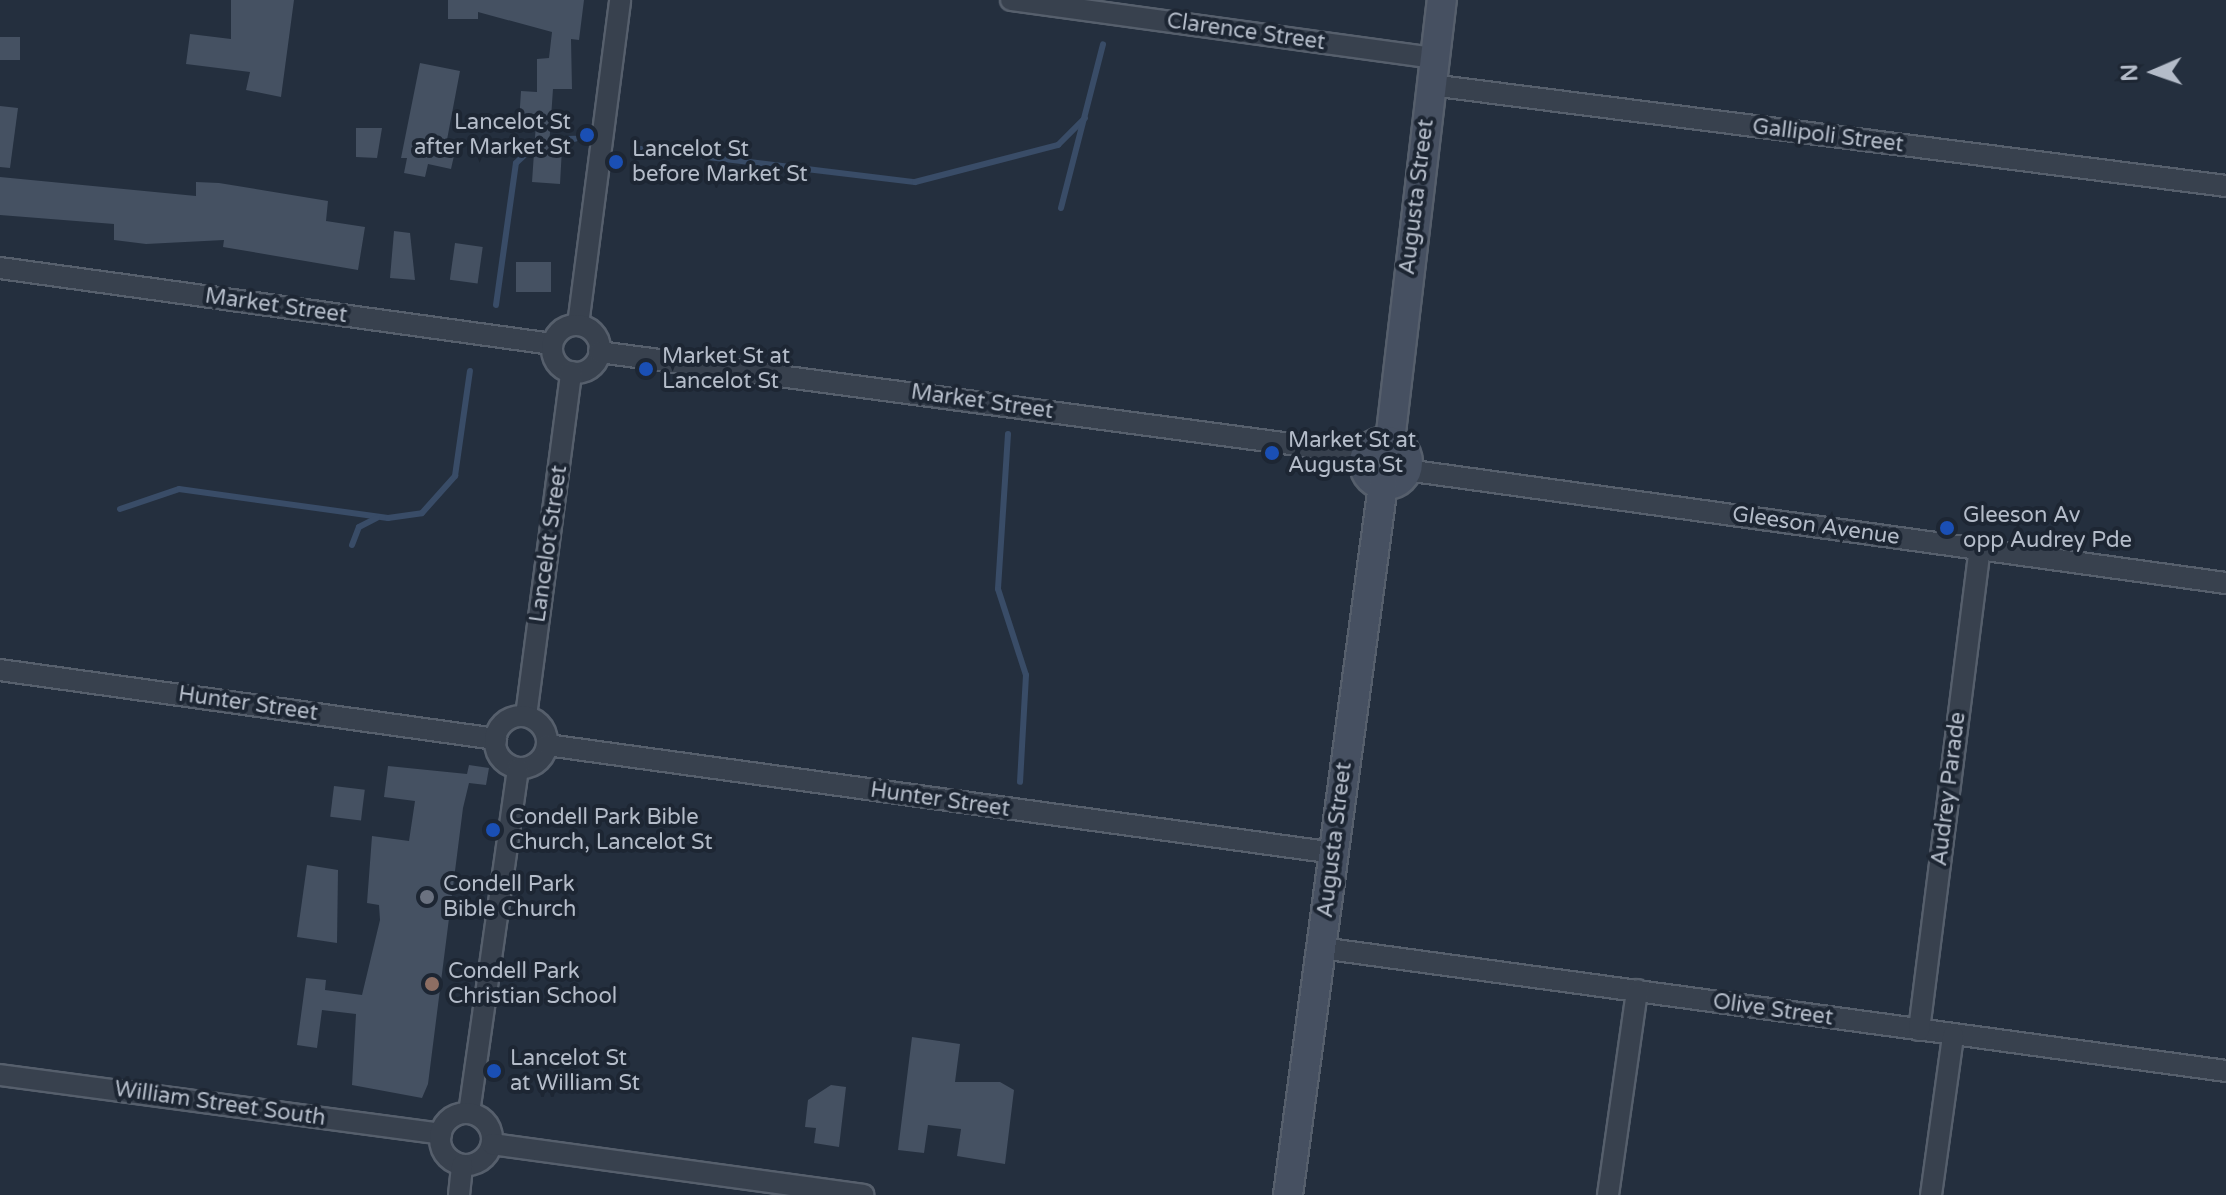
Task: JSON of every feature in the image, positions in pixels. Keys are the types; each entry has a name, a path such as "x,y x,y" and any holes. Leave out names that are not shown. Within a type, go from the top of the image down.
{"street":[{"name":"Clarence Street","path":"1011,0 1433,71"},
{"name":"Augusta Street","path":"1378,447 1442,0"},
{"path":"578,325 623,5"},
{"name":"Gallipoli Street","path":"1433,71 2226,186"},
{"name":"Market Street","path":"0,268 552,344"},
{"path":"578,325 596,336 599,352 588,369 571,372 556,362 552,344 562,329 578,325"},
{"name":"Market Street","path":"599,352 1378,447"},
{"name":"Lancelot Street","path":"526,716 571,372"},
{"path":"1378,447 1403,449 1395,477 1365,471 1378,447"},
{"name":"Augusta Street","path":"1288,1195 1334,853 1395,477"},
{"name":"Gleeson Avenue","path":"1395,477 1980,548 2226,583"},
{"name":"Audrey Parade","path":"1919,1030 1980,548"},
{"name":"Hunter Street","path":"0,670 496,739"},
{"path":"526,716 544,730 547,745 540,760 518,768 504,761 496,739 509,719 526,716"},
{"name":"Hunter Street","path":"547,745 1334,853"},
{"path":"469,1113 518,768"},
{"name":"Olive Street","path":"1321,948 2226,1071"},
{"path":"1608,1195 1637,990"},
{"path":"1931,1195 1953,1036"},
{"name":"William Street South","path":"0,1075 441,1134"},
{"path":"469,1113 490,1128 492,1144 478,1163 462,1165 443,1151 441,1134 448,1120 469,1113"},
{"path":"492,1144 864,1195"},
{"path":"459,1195 462,1165"}],"building":[{"path":"231,0 294,0 281,97 246,90 250,72 186,64 190,34 231,39"},
{"path":"448,0 584,0 579,40 571,39 572,89 553,89 549,147 562,148 560,184 532,182 536,123 519,122 521,91 537,92 537,59 549,58 552,32 478,12 478,19 448,19"},
{"path":"0,37 20,37 20,60 0,60"},
{"path":"420,63 460,71 446,145 456,147 451,169 428,164 425,177 404,173 407,158 401,158"},
{"path":"0,106 18,108 10,168 0,167"},
{"path":"356,128 382,128 377,158 356,157"},
{"path":"0,177 196,196 196,182 219,183 328,201 326,221 365,227 358,270 223,247 224,240 146,244 114,240 114,224 0,215"},
{"path":"394,231 410,233 415,280 390,278"},
{"path":"455,243 483,247 478,284 450,280"},
{"path":"516,262 551,262 551,292 516,292"},
{"path":"469,765 489,768 486,785 469,783 463,808 428,1084 422,1098 352,1085 356,1014 322,1010 317,1048 297,1045 306,978 326,980 325,990 362,995 380,920 379,905 367,903 372,836 409,841 415,801 384,797 388,766 467,774"},
{"path":"334,786 365,790 361,821 330,817"},
{"path":"307,865 338,870 337,943 297,937"},
{"path":"912,1037 960,1044 955,1082 1000,1082 1014,1090 1005,1164 957,1156 961,1129 928,1125 924,1153 898,1150"},
{"path":"831,1085 846,1087 839,1147 814,1143 816,1128 805,1127 808,1100"}],"waterway":[{"path":"1061,208 1103,44"},
{"path":"633,148 915,182 1058,145 1085,118"},
{"path":"496,305 516,163 541,140 575,139"},
{"path":"120,509 179,489 388,518 422,513 455,476 470,371"},
{"path":"1008,434 998,589 1026,675 1020,782"},
{"path":"352,545 359,527 377,518"}],"place":[{"name":"Lancelot St after Market St","path":"587,135"},
{"name":"Lancelot St before Market St","path":"616,162"},
{"name":"Market St at Lancelot St","path":"646,369"},
{"name":"Market St at Augusta St","path":"1272,453"},
{"name":"Gleeson Av opp Audrey Pde","path":"1947,528"},
{"name":"Condell Park Bible Church, Lancelot St","path":"493,830"},
{"name":"Condell Park Bible Church","path":"427,897"},
{"name":"Condell Park Christian School","path":"432,984"},
{"name":"Lancelot St at William St","path":"494,1071"}]}
